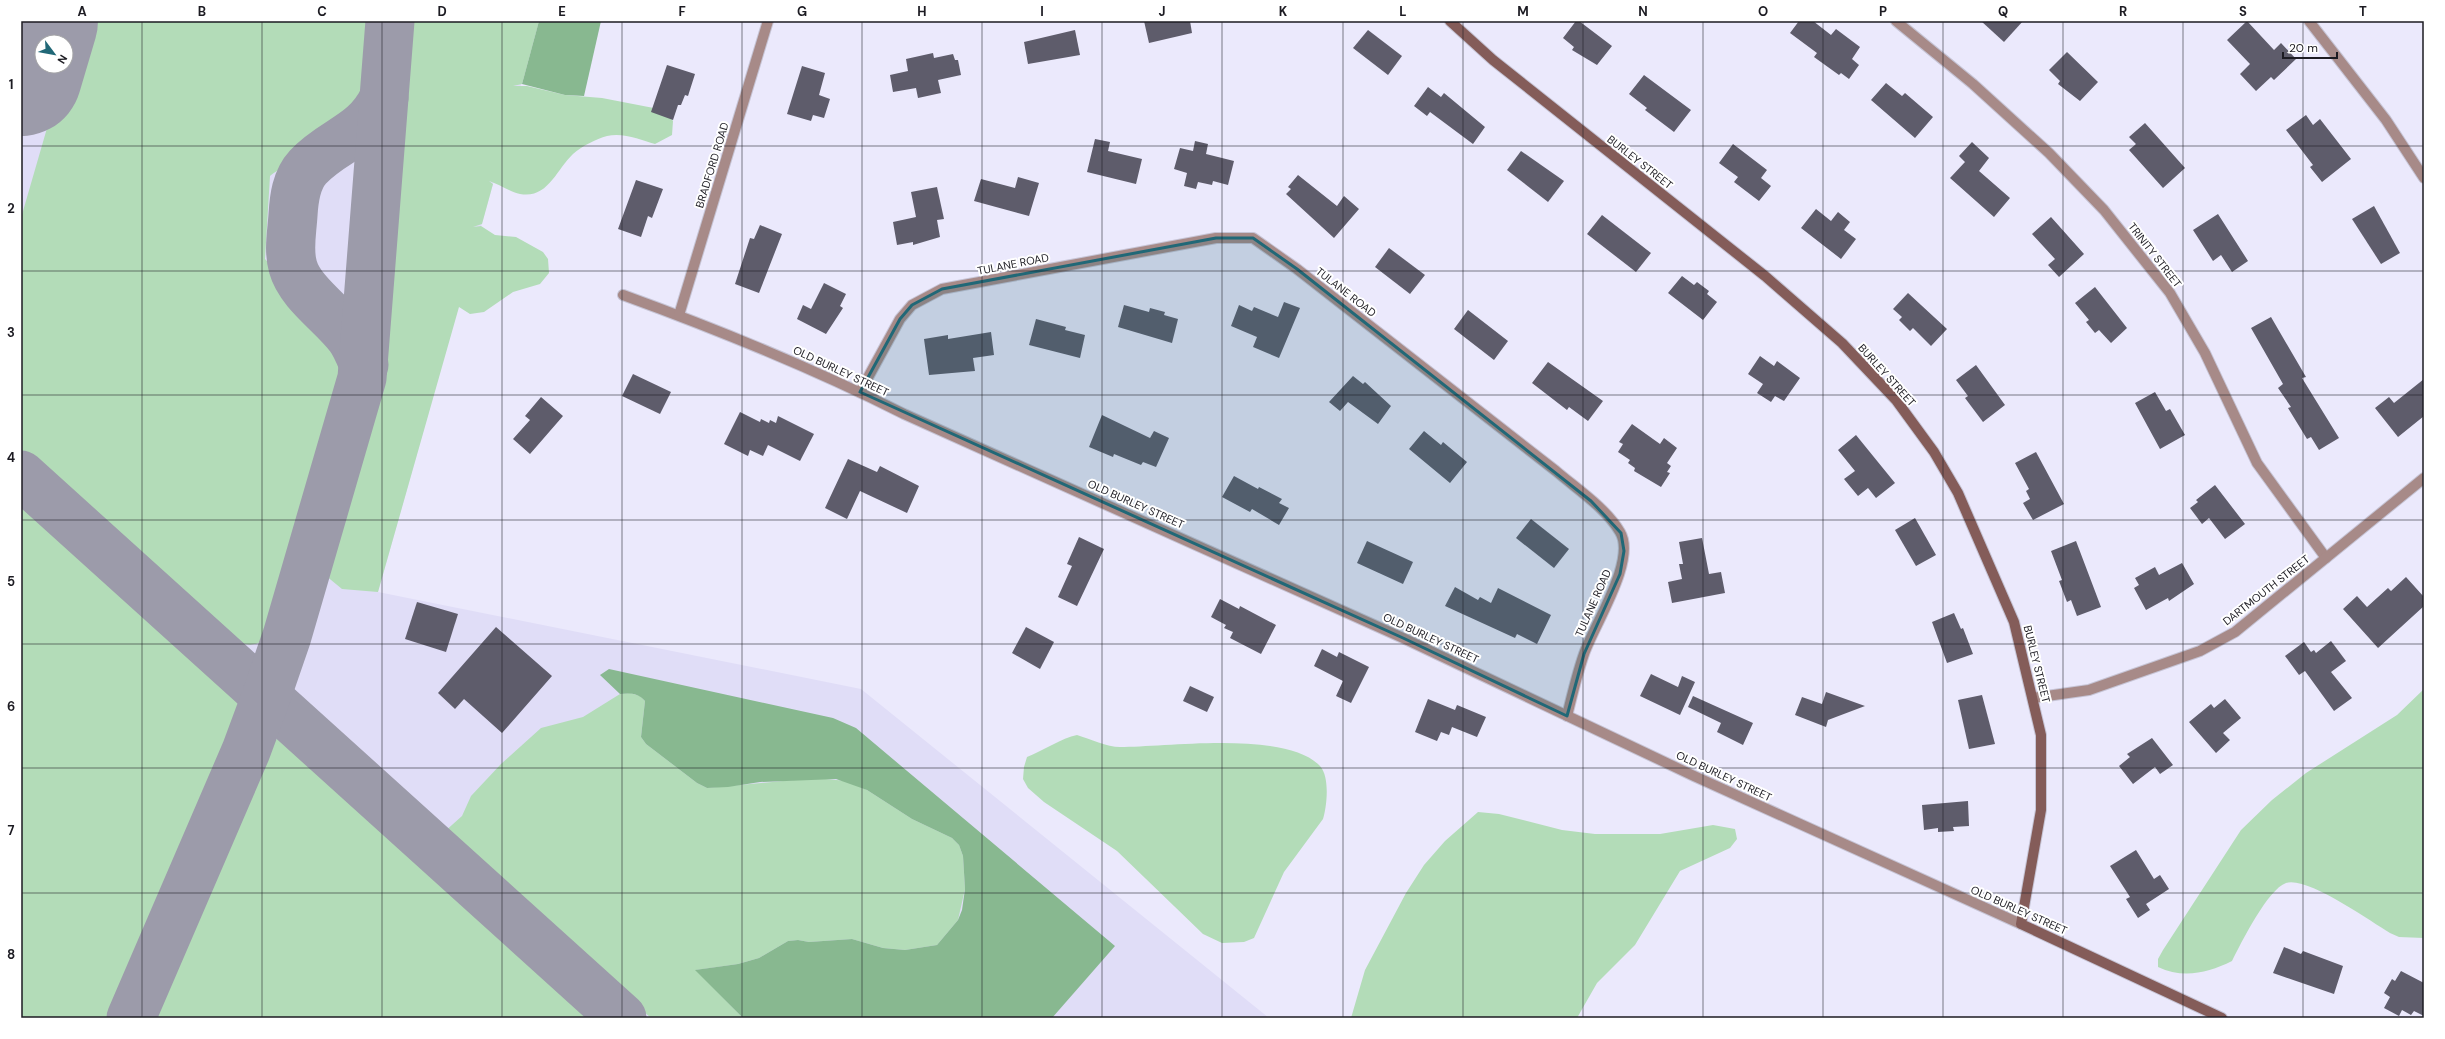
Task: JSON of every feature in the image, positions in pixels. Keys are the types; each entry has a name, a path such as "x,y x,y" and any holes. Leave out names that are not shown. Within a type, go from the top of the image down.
{"main road":[{"name":"BURLEY STREET","path":"1450,21 1493,60 1765,276 1842,343 1896,400 1934,452 1958,493 2014,622 2041,735 2041,810 2021,924"},
{"name":"OLD BURLEY STREET","path":"2021,924 2222,1018"}],"street":[{"name":"BRADFORD ROAD","path":"679,315 768,21"},
{"name":"TRINITY STREET","path":"1896,21 1973,84 2049,153 2104,210 2170,293 2204,353 2257,463 2326,558"},
{"path":"2309,21 2386,120 2424,178"},
{"name":"TULANE ROAD","path":"860,392 900,319 912,305 942,289 1216,238 1253,238 1297,269 1556,471 1591,501 1621,533 1624,551 1620,574 1584,654 1567,716"},
{"name":"OLD BURLEY STREET","path":"624,295 723,331 860,392 904,414 1403,638 1694,776 2021,924"},
{"name":"DARTMOUTH STREET","path":"2033,698 2089,690 2200,651 2235,632 2424,478"}],"highlighted area":[{"path":"1216,238 1253,238 1297,269 1591,501 1621,533 1624,551 1620,574 1584,654 1567,716 1403,638 860,392 900,319 912,305 942,289"}],"shaded area":[{"path":"21,21 539,21 378,592 861,689 1269,1018 21,1018"}],"green space":[{"path":"78,21 375,21 371,78 368,97 363,107 340,129 270,176 265,259 342,342 350,357 343,392 281,612 272,629 257,644 250,645 231,639 21,452 21,218 63,74 74,74 74,35"},
{"path":"405,21 539,21 522,84 513,86 527,86 565,95 602,98 664,110 673,121 672,135 655,144 632,137 619,135 607,136 589,143 573,154 551,182 538,192 520,194 512,192 489,181 493,184 482,224 473,227 481,226 495,235 516,237 543,252 548,259 549,273 540,284 513,292 484,312 470,314 459,307 378,592 342,589 325,575 378,379"},
{"path":"539,21 601,21 584,96 565,95 522,84"},
{"path":"21,493 216,670 231,687 238,704 238,721 231,743 113,1018 21,1018"},
{"path":"609,669 833,718 856,728 1115,946 1052,1018 743,1018 695,970 738,964 759,958 788,941 798,940 809,942 852,939 883,948 905,950 937,945 958,920 962,910 965,889 963,856 959,845 952,838 912,819 867,790 836,779 760,782 728,787 707,788 697,783 646,744 641,737 645,701 640,696 634,694 620,694 600,675"},
{"path":"2424,689 2424,938 2399,937 2323,893 2308,886 2296,883 2286,883 2279,887 2271,895 2263,906 2248,930 2232,961 2214,969 2186,974 2167,971 2158,967 2158,959 2163,950 2241,830 2272,800 2306,773 2397,715"},
{"path":"630,693 640,696 645,701 641,737 646,744 697,783 707,788 815,778 847,781 867,790 912,819 952,838 959,845 963,856 965,889 958,920 937,945 905,950 883,948 852,939 809,942 798,940 788,941 759,958 738,964 696,970 743,1018 651,1018 443,833 462,816 471,796 501,764 541,728 583,717 620,694"},
{"path":"1077,735 1115,747 1225,743 1254,744 1281,748 1304,755 1320,766 1325,777 1327,792 1326,807 1323,819 1284,872 1254,938 1244,942 1222,943 1203,934 1117,851 1044,802 1028,788 1023,779 1027,757"},
{"path":"277,739 286,740 298,746 597,1018 146,1018 258,756 264,746"},
{"path":"1478,812 1499,814 1562,830 1595,834 1660,834 1713,825 1735,829 1737,839 1730,848 1680,871 1635,945 1597,983 1577,1018 1351,1018 1365,970 1406,893 1424,865 1445,841"}],"building":[{"path":"1144,21 1190,21 1192,33 1149,43"},
{"path":"1576,21 1579,21 1612,46 1597,65 1572,50 1574,47 1563,38"},
{"path":"1799,21 1813,21 1831,35 1836,29 1860,47 1852,59 1859,65 1849,79 1841,73 1839,75 1814,57 1817,53 1790,33"},
{"path":"1981,21 2023,21 2004,42"},
{"path":"2247,21 2274,50 2281,43 2296,59 2274,80 2271,77 2256,91 2240,74 2250,64 2227,40"},
{"path":"1075,30 1080,55 1028,64 1024,42"},
{"path":"1368,30 1402,56 1388,75 1353,48"},
{"path":"2067,52 2098,82 2080,101 2058,84 2060,81 2049,70"},
{"path":"933,53 934,58 953,54 955,60 958,60 961,75 938,80 941,93 918,98 916,88 893,92 890,75 908,71 906,59"},
{"path":"667,65 695,74 688,96 685,95 681,105 678,105 673,120 651,112"},
{"path":"802,66 825,73 819,95 830,99 824,118 813,115 811,121 787,114"},
{"path":"1644,75 1691,110 1674,132 1645,110 1647,108 1629,94"},
{"path":"1886,83 1902,96 1905,93 1933,117 1915,138 1871,100"},
{"path":"1428,87 1441,97 1444,93 1485,127 1473,144 1430,112 1427,116 1414,106"},
{"path":"2306,115 2313,125 2320,119 2351,159 2322,182 2310,167 2313,165 2286,130"},
{"path":"2145,123 2185,168 2163,188 2129,150 2136,144 2129,137"},
{"path":"1095,139 1110,142 1108,151 1142,159 1136,184 1087,172"},
{"path":"1195,141 1208,144 1206,154 1234,161 1228,185 1213,181 1212,185 1198,182 1196,189 1184,186 1187,173 1174,169 1180,148 1193,151"},
{"path":"1972,142 1989,158 1979,171 2010,198 1994,217 1950,178 1965,162 1959,156"},
{"path":"1733,144 1767,170 1761,178 1771,186 1759,201 1734,182 1738,177 1719,163"},
{"path":"1521,151 1564,181 1548,202 1507,170"},
{"path":"1298,175 1337,206 1344,196 1359,209 1334,238 1286,194 1291,189 1288,187"},
{"path":"1018,177 1039,183 1029,216 974,201 981,179 1015,188"},
{"path":"636,180 663,189 652,218 648,216 641,237 618,229"},
{"path":"937,187 944,219 937,220 940,237 913,245 913,242 897,245 893,222 916,217 911,192"},
{"path":"2374,206 2400,253 2381,264 2352,219"},
{"path":"1816,209 1831,221 1838,212 1850,222 1844,230 1856,239 1841,259 1801,228"},
{"path":"2218,214 2248,261 2232,272 2221,255 2213,261 2193,230"},
{"path":"1602,215 1651,253 1636,272 1587,234"},
{"path":"2051,217 2084,254 2059,277 2048,265 2055,259 2032,234"},
{"path":"760,225 782,234 759,293 735,284 750,238 754,239"},
{"path":"1389,248 1425,275 1410,294 1375,267"},
{"path":"1682,276 1694,285 1697,282 1709,291 1707,294 1717,302 1703,320 1668,293"},
{"path":"824,283 846,294 840,306 843,308 826,334 797,319 803,305 811,309"},
{"path":"2095,287 2127,328 2111,343 2099,330 2095,333 2086,322 2089,320 2075,303"},
{"path":"1908,293 1947,329 1931,346 1913,328 1910,331 1899,320 1902,317 1893,309"},
{"path":"1284,302 1300,308 1279,358 1253,347 1257,337 1231,326 1239,305 1252,311 1254,307 1278,317"},
{"path":"1124,305 1149,312 1150,308 1165,312 1164,315 1178,319 1172,343 1118,327"},
{"path":"1468,310 1508,341 1494,360 1454,329"},
{"path":"2271,317 2306,377 2302,378 2339,438 2319,450 2311,437 2307,439 2288,408 2291,407 2278,388 2283,384 2251,328"},
{"path":"1036,319 1066,327 1065,330 1085,335 1080,358 1029,345"},
{"path":"991,332 994,355 973,358 975,371 929,375 924,339 948,335 948,339"},
{"path":"1760,356 1774,366 1777,361 1800,378 1784,401 1775,396 1771,402 1757,393 1763,384 1748,374"},
{"path":"1548,362 1603,401 1588,421 1569,407 1567,410 1532,383"},
{"path":"1976,365 2005,405 1983,422 1965,398 1968,396 1956,380"},
{"path":"633,374 671,392 660,414 622,396"},
{"path":"1353,376 1363,384 1365,382 1391,406 1378,424 1348,402 1340,411 1329,402"},
{"path":"2424,379 2424,416 2398,437 2375,408 2389,397 2394,403"},
{"path":"2155,392 2166,411 2170,409 2185,435 2160,449 2135,403"},
{"path":"541,397 563,416 530,454 513,439 530,420 525,416"},
{"path":"740,412 760,422 761,419 769,423 770,420 776,423 778,416 814,434 800,461 768,445 763,456 750,450 748,456 724,444"},
{"path":"1102,415 1150,438 1154,431 1169,438 1156,467 1143,462 1141,465 1114,454 1113,457 1089,447"},
{"path":"1632,424 1660,444 1664,438 1677,448 1667,463 1671,466 1667,472 1670,473 1661,487 1634,471 1635,468 1628,463 1630,460 1618,452 1623,444 1619,442"},
{"path":"1424,431 1441,445 1443,442 1467,462 1450,483 1409,449"},
{"path":"1856,435 1895,483 1876,498 1868,488 1858,496 1844,479 1855,471 1838,450"},
{"path":"2036,452 2064,504 2033,520 2023,503 2030,499 2026,491 2029,489 2015,463"},
{"path":"848,459 877,472 880,466 919,486 907,513 860,491 847,519 825,508"},
{"path":"1234,476 1258,489 1259,487 1282,499 1279,503 1289,508 1279,525 1252,509 1250,512 1222,497"},
{"path":"2215,485 2245,524 2225,539 2209,518 2202,524 2190,508 2198,502 2196,500"},
{"path":"1915,518 1936,555 1916,566 1895,530"},
{"path":"1531,519 1569,549 1554,568 1516,538"},
{"path":"1079,537 1104,549 1077,606 1058,597 1072,566 1067,564"},
{"path":"1702,538 1709,574 1721,572 1725,593 1672,603 1668,582 1682,579 1679,564 1683,564 1679,542"},
{"path":"1367,541 1413,562 1403,584 1357,563"},
{"path":"2076,541 2101,607 2077,616 2071,600 2067,602 2059,581 2062,580 2051,551"},
{"path":"2182,563 2194,584 2169,601 2168,598 2146,610 2134,588 2139,585 2135,578 2155,567 2159,575"},
{"path":"2406,577 2424,597 2424,606 2378,648 2343,609 2357,596 2367,607 2388,588 2391,591"},
{"path":"1455,587 1478,600 1480,597 1491,603 1498,588 1551,615 1537,644 1517,634 1515,638 1445,606"},
{"path":"1220,599 1239,609 1240,606 1276,625 1261,654 1230,638 1233,632 1224,628 1226,625 1211,617"},
{"path":"417,602 458,614 446,652 405,639"},
{"path":"1954,613 1961,629 1963,628 1973,654 1947,663 1932,622"},
{"path":"496,627 552,676 502,733 464,699 455,709 438,693"},
{"path":"1026,627 1054,642 1040,669 1012,653"},
{"path":"2331,641 2346,661 2331,672 2352,698 2334,711 2305,671 2299,675 2285,656 2304,642 2311,652 2314,650 2316,653"},
{"path":"1322,649 1337,657 1339,652 1369,667 1351,703 1336,696 1343,681 1314,666"},
{"path":"1651,674 1678,687 1682,676 1695,682 1680,715 1640,696"},
{"path":"1190,686 1214,697 1207,712 1183,701"},
{"path":"1826,692 1865,706 1828,720 1826,727 1795,715 1802,697 1822,704"},
{"path":"1982,695 1995,744 1969,749 1958,700"},
{"path":"1693,696 1753,723 1743,745 1717,732 1721,723 1688,707"},
{"path":"1428,699 1455,710 1457,705 1486,717 1477,737 1452,727 1449,735 1441,732 1437,741 1415,732"},
{"path":"2225,699 2241,718 2223,733 2230,740 2216,753 2189,722 2211,704 2214,708"},
{"path":"2152,738 2173,765 2160,774 2155,767 2133,784 2119,766 2130,757 2127,754"},
{"path":"1968,801 1969,826 1953,827 1954,831 1938,832 1938,828 1924,830 1922,805"},
{"path":"2136,850 2154,879 2160,875 2169,889 2146,904 2150,910 2138,918 2126,899 2130,897 2110,866"},
{"path":"2284,947 2301,954 2303,951 2343,966 2334,994 2273,973"},
{"path":"2401,971 2424,983 2424,1016 2414,1011 2411,1015 2402,1010 2399,1016 2384,1008 2390,997 2384,993 2392,979 2395,981"}],"taxiway":[{"path":"131,1018 246,751 266,697 287,636 362,378 390,21"},
{"path":"364,365 350,337 310,295 297,277 293,267 291,254 293,209 298,183 308,167 328,150 349,137 368,121 384,98"},
{"path":"21,475 622,1018"}],"runway":[{"path":"21,75 37,21"}]}
